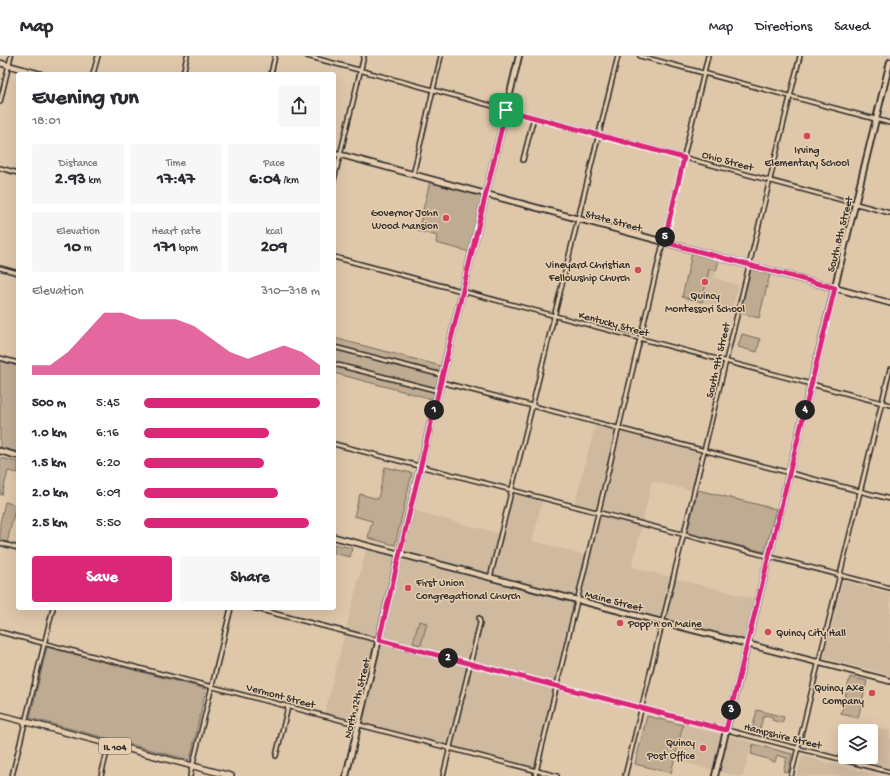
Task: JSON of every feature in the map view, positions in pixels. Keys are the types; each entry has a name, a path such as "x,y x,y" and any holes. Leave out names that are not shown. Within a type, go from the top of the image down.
{"main road":[{"name":"IL 104","path":"0,715 231,776"}],"street":[{"path":"0,102 11,56"},
{"path":"94,72 98,56"},
{"path":"183,72 187,56"},
{"path":"271,72 275,56"},
{"name":"Ohio Street","path":"307,56 890,213"},
{"path":"336,172 364,56"},
{"path":"413,175 441,56"},
{"name":"North 12th Street","path":"346,776 519,56"},
{"path":"490,578 618,56"},
{"path":"640,56 890,123"},
{"path":"535,776 708,56"},
{"name":"South 9th Street","path":"625,776 800,56"},
{"name":"South 8th Street","path":"715,776 890,62"},
{"path":"0,63 32,72"},
{"path":"523,160 534,117"},
{"name":"State Street","path":"336,154 890,303"},
{"path":"0,168 16,172"},
{"name":"Kentucky Street","path":"336,258 890,405"},
{"path":"0,268 16,272"},
{"path":"336,348 442,375"},
{"path":"0,358 16,362"},
{"path":"336,365 439,391"},
{"path":"791,776 890,369"},
{"path":"441,382 890,498"},
{"path":"336,445 890,588"},
{"path":"0,451 16,455"},
{"name":"Maine Street","path":"336,538 890,681"},
{"path":"0,543 16,547"},
{"path":"12,776 52,610"},
{"path":"190,776 231,610"},
{"name":"Hampshire Street","path":"261,610 890,772"},
{"path":"443,776 480,623 479,618"},
{"name":"Vermont Street","path":"0,632 557,776"},
{"path":"276,756 288,707"},
{"path":"101,776 109,744"}],"shaded area":[{"path":"430,181 485,195 470,252 436,243 437,236 418,231"},
{"name":"Quincy Montessori School","path":"692,253 719,260 714,278 738,285 732,310 682,297"},
{"name":"Quincy Montessori School","path":"692,253 719,260 716,271 709,269 702,302 682,297"},
{"path":"751,269 770,274 759,318 740,313"},
{"path":"742,334 760,339 757,352 738,347"},
{"path":"336,339 445,367 436,400 336,374"},
{"path":"0,361 16,365 16,451 0,447"},
{"path":"596,423 704,450 694,491 652,481 632,567 758,600 747,644 577,600 536,770 324,716 367,546 399,554 410,510 501,534 512,490 543,498 532,541 588,556 598,513 574,506"},
{"path":"0,458 16,462 16,473 8,471 2,495 0,494"},
{"path":"385,467 412,473 395,545 368,538 372,521 354,516 360,494 378,499"},
{"path":"698,490 776,509 765,552 687,533"},
{"path":"5,502 16,505 7,543 0,541 0,523"},
{"path":"336,544 352,548 350,557 336,554"},
{"path":"843,581 890,594 890,675 824,658"},
{"path":"419,621 427,623 421,645 413,643"},
{"path":"47,647 206,689 190,760 30,718"},
{"path":"850,677 867,681 858,718 841,714"},
{"path":"757,710 784,717 782,723 772,720 773,717 765,715 763,717 759,732 752,730"},
{"path":"647,716 683,725 671,773 635,764"},
{"path":"684,725 752,742 743,776 736,776 675,760"},
{"path":"878,728 890,731 890,768 875,764 878,764"},
{"path":"753,744 792,754 788,773 783,771 787,758 777,755 775,762 751,754"},
{"path":"802,756 879,776 797,776"}],"place":[{"name":"Irving Elementary School","path":"807,136"},
{"name":"Governor John Wood Mansion","path":"446,218"},
{"name":"Vineyard Christian Fellowship Church","path":"638,270"},
{"name":"Quincy Montessori School","path":"705,282"},
{"name":"First Union Congregational Church","path":"408,588"},
{"name":"Popp'n on Maine","path":"620,623"},
{"name":"Quincy City Hall","path":"768,632"},
{"name":"Quincy Axe Company","path":"872,693"},
{"name":"Quincy Post Office","path":"703,748"}],"route":[{"path":"506,110 684,158 664,242 835,288 726,730 379,640 506,110"}]}
